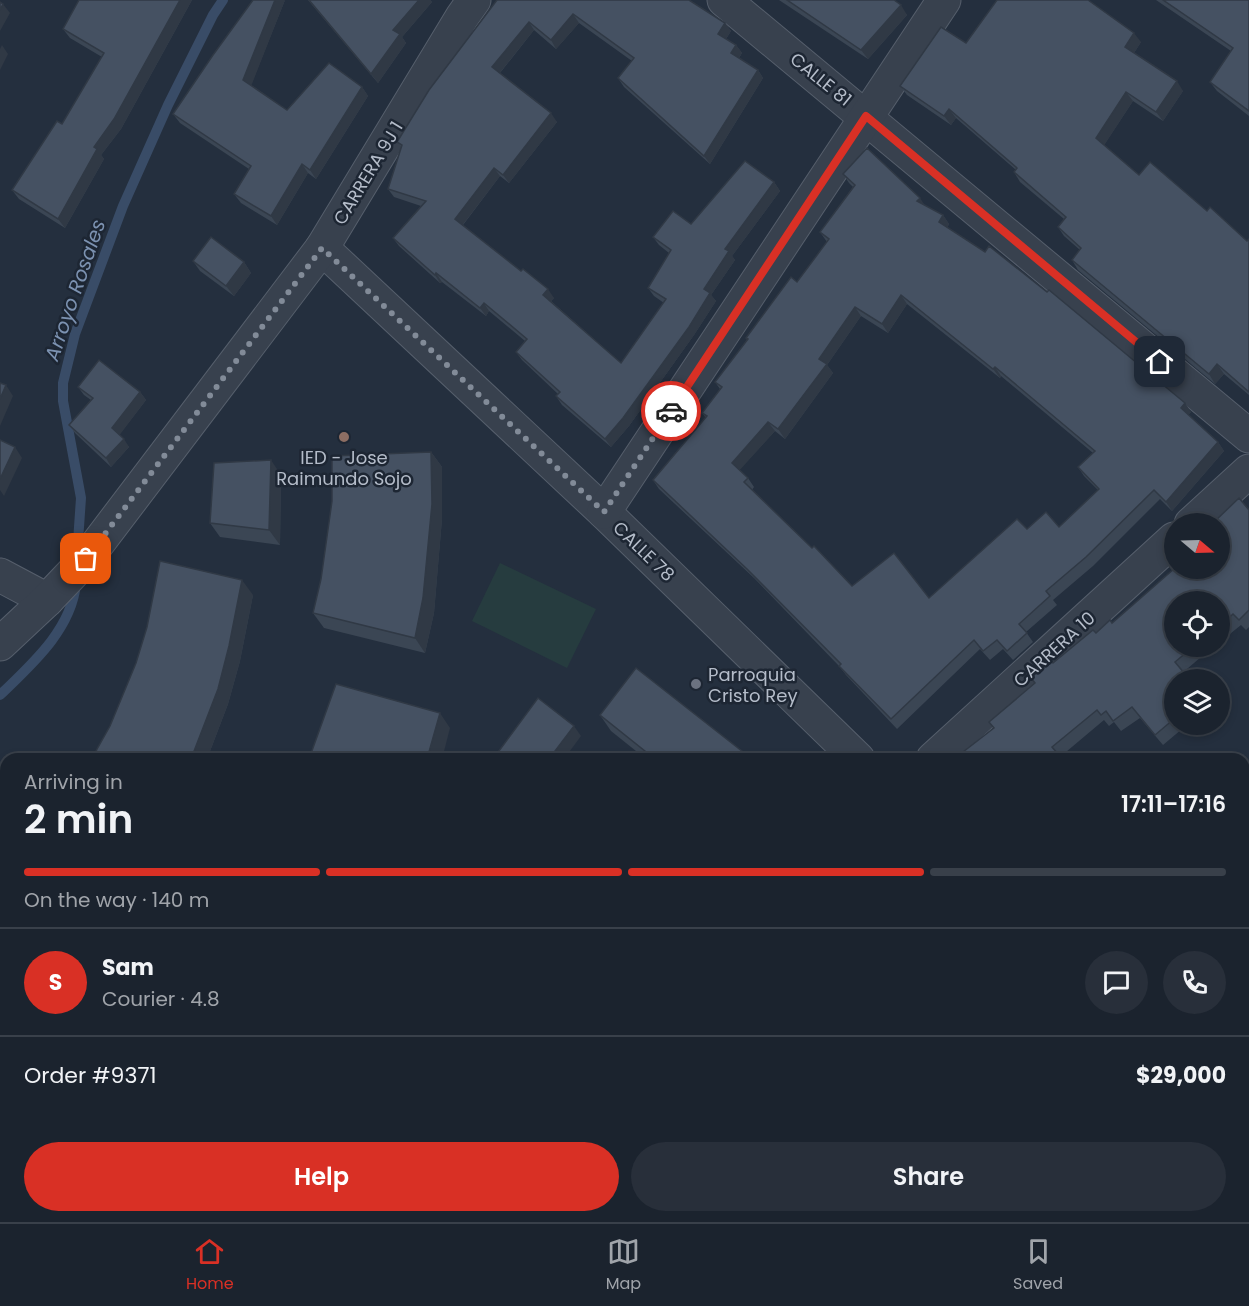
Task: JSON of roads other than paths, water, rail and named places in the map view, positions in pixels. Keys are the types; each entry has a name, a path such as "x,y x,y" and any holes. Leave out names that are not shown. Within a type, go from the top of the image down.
{"street":[{"name":"CARRERA 9J 1","path":"0,644 67,579 322,248 474,0"},
{"name":"CALLE 81","path":"724,0 1249,436"},
{"path":"604,512 944,0"},
{"name":"CALLE 78","path":"322,248 604,512 852,753"},
{"path":"1203,513 1249,471"},
{"name":"CARRERA 10","path":"940,753 1164,548"},
{"path":"0,575 67,579"}],"waterway":[{"name":"Arroyo Rosales","path":"77,556 81,498 63,401 63,383 75,334 123,206 168,105 213,15 223,0"},
{"name":"Arroyo Rosales","path":"0,695 37,658 58,631 73,601 76,584"}],"place":[{"name":"IED - Jose Raimundo Sojo","path":"344,437"},
{"name":"Parroquia Cristo Rey","path":"696,684"}]}
